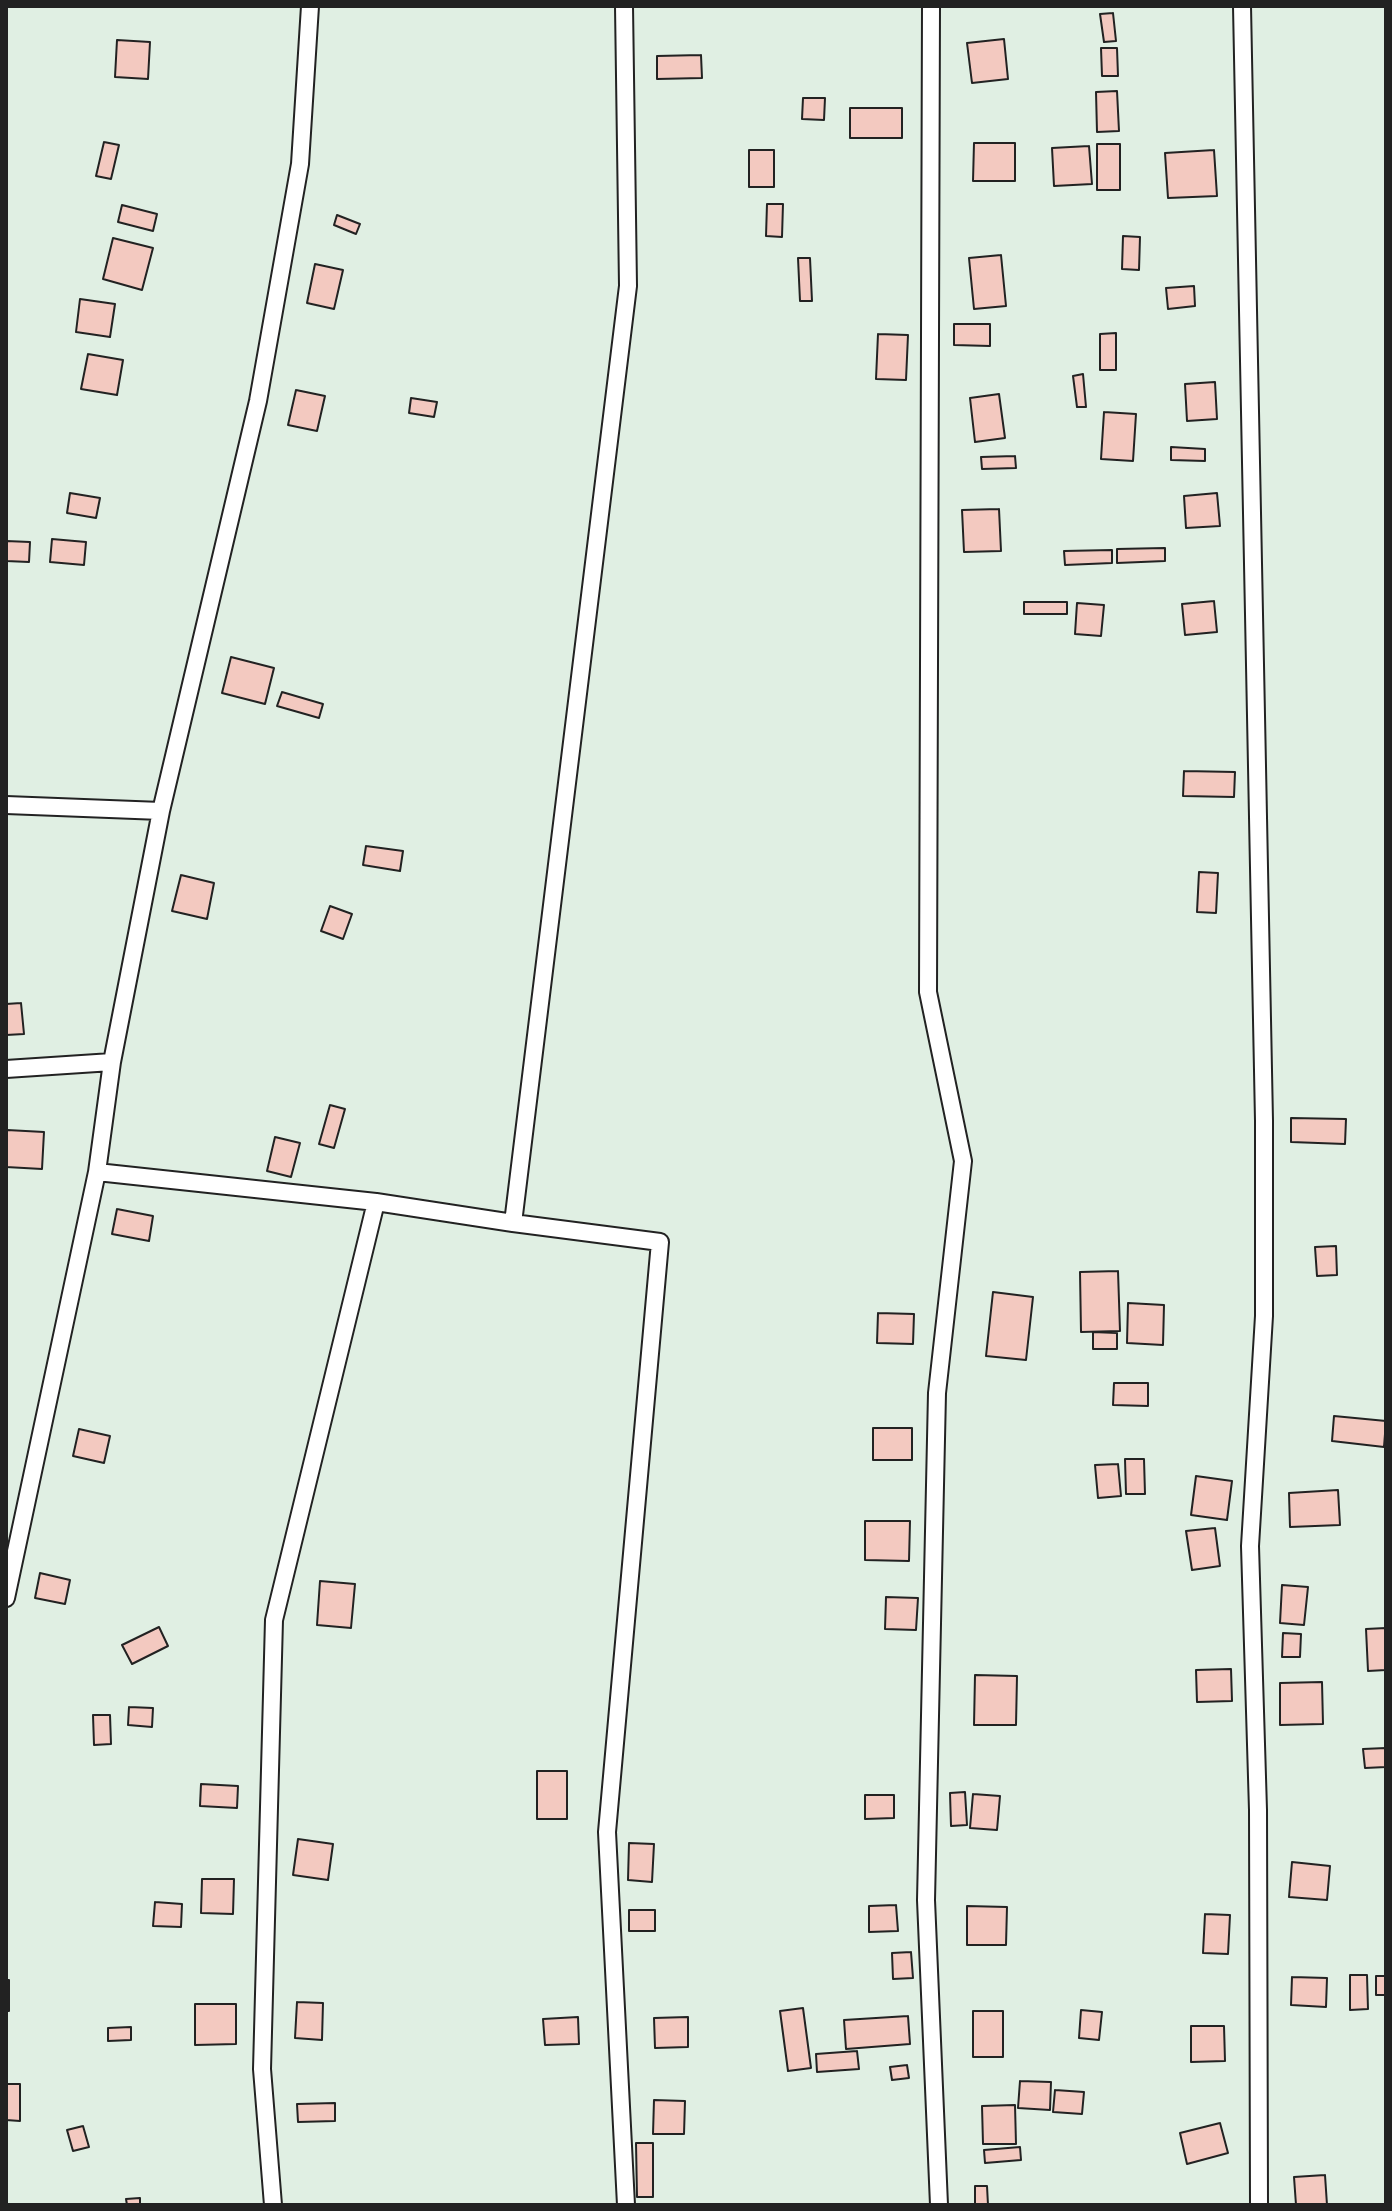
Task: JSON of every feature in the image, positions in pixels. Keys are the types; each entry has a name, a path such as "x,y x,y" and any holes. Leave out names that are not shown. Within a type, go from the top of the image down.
{"lane":[{"path":"6,1598 97,1172 112,1062 161,811 258,401 300,164 310,6"},
{"path":"513,1223 628,286 624,6"},
{"path":"931,6 928,992 963,1161 936,1425 926,1900 939,2205"},
{"path":"1242,6 1264,1121 1264,1316 1250,1546 1258,1810 1259,2205"},
{"path":"6,805 161,811"},
{"path":"6,1069 112,1062"},
{"path":"97,1172 376,1202 660,1242 607,1832 626,2205"},
{"path":"273,2205 262,2069 274,1620 376,1202"}],"green space":[{"path":"6,6 1386,6 1386,2205 6,2205"}],"building":[{"path":"1113,13 1116,41 1104,42 1100,14"},
{"path":"1004,39 1008,79 972,83 967,43"},
{"path":"117,40 150,42 148,79 115,77"},
{"path":"1101,48 1117,48 1118,76 1102,76"},
{"path":"701,55 702,78 657,79 657,56"},
{"path":"1117,91 1119,131 1097,132 1096,92"},
{"path":"803,98 825,98 824,120 802,119"},
{"path":"850,108 902,108 902,138 850,138"},
{"path":"104,142 119,145 111,179 96,176"},
{"path":"974,143 1015,143 1015,181 973,181"},
{"path":"1097,144 1120,144 1120,190 1097,190"},
{"path":"1089,146 1092,184 1054,186 1052,148"},
{"path":"749,150 774,150 774,187 749,187"},
{"path":"1214,150 1217,196 1168,198 1165,153"},
{"path":"767,204 783,204 782,237 766,236"},
{"path":"122,205 157,214 153,231 118,222"},
{"path":"337,215 360,224 356,234 334,225"},
{"path":"1123,236 1140,237 1139,270 1122,269"},
{"path":"113,238 153,248 142,290 103,279"},
{"path":"1001,255 1006,306 974,309 969,258"},
{"path":"798,258 810,258 812,301 800,301"},
{"path":"315,264 343,270 334,309 307,303"},
{"path":"1194,286 1195,306 1168,309 1166,288"},
{"path":"80,299 115,304 110,337 76,332"},
{"path":"954,324 990,324 990,346 954,345"},
{"path":"1116,333 1116,370 1100,370 1100,334"},
{"path":"878,334 908,335 906,380 876,379"},
{"path":"88,354 123,360 117,395 81,389"},
{"path":"1083,374 1086,407 1077,407 1073,376"},
{"path":"1215,382 1217,419 1187,421 1185,384"},
{"path":"296,390 325,396 317,431 288,425"},
{"path":"999,394 1005,438 975,442 970,398"},
{"path":"411,398 437,402 434,417 409,413"},
{"path":"1104,412 1136,414 1133,461 1101,459"},
{"path":"1171,447 1205,449 1205,461 1171,460"},
{"path":"1015,456 1016,468 982,469 981,457"},
{"path":"70,493 100,498 96,518 67,513"},
{"path":"1217,493 1220,526 1186,528 1184,496"},
{"path":"999,509 1001,551 964,552 962,510"},
{"path":"52,539 86,542 84,565 50,562"},
{"path":"6,541 30,542 29,562 6,561"},
{"path":"1165,548 1165,561 1117,563 1117,549"},
{"path":"1112,550 1112,563 1065,565 1064,551"},
{"path":"1214,601 1217,632 1185,635 1182,604"},
{"path":"1024,602 1067,602 1067,614 1024,614"},
{"path":"1077,603 1104,605 1101,636 1075,634"},
{"path":"231,657 274,668 265,704 222,693"},
{"path":"282,692 323,704 319,718 277,706"},
{"path":"1184,771 1235,772 1234,797 1183,796"},
{"path":"366,846 403,851 400,871 363,865"},
{"path":"1199,872 1218,873 1216,913 1197,912"},
{"path":"181,875 214,883 207,919 172,911"},
{"path":"330,906 352,914 343,939 321,931"},
{"path":"21,1003 24,1034 6,1035 6,1004"},
{"path":"330,1105 345,1109 334,1148 319,1144"},
{"path":"1291,1118 1346,1119 1345,1144 1291,1142"},
{"path":"7,1130 44,1132 42,1169 6,1167"},
{"path":"275,1137 300,1143 291,1177 267,1171"},
{"path":"117,1209 153,1216 149,1241 112,1234"},
{"path":"1336,1246 1337,1275 1317,1276 1315,1247"},
{"path":"1118,1271 1120,1331 1081,1332 1080,1272"},
{"path":"993,1292 1033,1297 1026,1360 986,1356"},
{"path":"1128,1303 1164,1305 1163,1345 1127,1343"},
{"path":"878,1313 914,1314 913,1344 877,1343"},
{"path":"1093,1332 1117,1333 1117,1349 1093,1349"},
{"path":"1114,1383 1148,1383 1148,1406 1113,1405"},
{"path":"1334,1416 1386,1421 1384,1447 1332,1441"},
{"path":"873,1428 912,1428 912,1460 873,1460"},
{"path":"79,1429 110,1436 104,1463 73,1456"},
{"path":"1125,1459 1144,1459 1145,1494 1126,1494"},
{"path":"1118,1464 1121,1496 1098,1498 1095,1465"},
{"path":"1196,1476 1232,1481 1227,1520 1191,1515"},
{"path":"1338,1490 1340,1525 1290,1527 1289,1493"},
{"path":"865,1521 910,1521 909,1561 865,1560"},
{"path":"1215,1528 1220,1566 1192,1570 1186,1531"},
{"path":"40,1573 70,1580 65,1604 35,1598"},
{"path":"320,1581 355,1584 351,1628 317,1625"},
{"path":"1282,1585 1308,1587 1304,1625 1280,1623"},
{"path":"886,1597 918,1598 916,1630 885,1629"},
{"path":"159,1627 168,1646 132,1664 122,1645"},
{"path":"1386,1628 1386,1670 1368,1671 1366,1629"},
{"path":"1283,1633 1301,1634 1300,1657 1282,1657"},
{"path":"1231,1669 1232,1701 1197,1702 1196,1670"},
{"path":"975,1675 1017,1676 1016,1725 974,1725"},
{"path":"1322,1682 1323,1724 1280,1725 1280,1683"},
{"path":"129,1707 153,1708 152,1727 128,1725"},
{"path":"93,1715 110,1715 111,1744 94,1745"},
{"path":"1386,1748 1386,1767 1365,1768 1363,1749"},
{"path":"537,1771 567,1771 567,1819 537,1819"},
{"path":"201,1784 238,1786 237,1808 200,1806"},
{"path":"965,1792 967,1825 951,1826 950,1793"},
{"path":"973,1794 1000,1796 997,1830 970,1828"},
{"path":"865,1795 894,1795 894,1818 865,1819"},
{"path":"298,1839 333,1844 328,1880 293,1875"},
{"path":"629,1843 654,1844 652,1882 628,1880"},
{"path":"1292,1862 1330,1866 1327,1900 1289,1897"},
{"path":"202,1879 234,1879 233,1914 201,1913"},
{"path":"155,1902 182,1904 181,1927 153,1926"},
{"path":"896,1905 898,1931 869,1932 869,1906"},
{"path":"967,1906 1007,1907 1006,1945 967,1945"},
{"path":"629,1910 655,1910 655,1931 629,1931"},
{"path":"1205,1914 1230,1915 1228,1954 1203,1953"},
{"path":"911,1952 913,1978 893,1979 892,1953"},
{"path":"1350,1975 1367,1975 1368,2009 1350,2010"},
{"path":"1376,1976 1386,1976 1386,1995 1376,1995"},
{"path":"1292,1977 1327,1978 1326,2007 1291,2005"},
{"path":"6,1980 9,1980 9,2011 6,2011"},
{"path":"297,2002 323,2003 322,2040 295,2038"},
{"path":"195,2004 236,2004 236,2044 195,2045"},
{"path":"803,2008 811,2068 788,2071 780,2011"},
{"path":"1081,2010 1102,2012 1099,2040 1079,2038"},
{"path":"973,2011 1003,2011 1003,2057 973,2057"},
{"path":"908,2016 910,2044 846,2049 844,2020"},
{"path":"578,2017 579,2044 545,2045 543,2019"},
{"path":"688,2017 688,2047 655,2048 654,2018"},
{"path":"1191,2026 1224,2026 1225,2061 1191,2062"},
{"path":"131,2027 131,2040 108,2041 108,2028"},
{"path":"857,2051 859,2069 817,2072 816,2054"},
{"path":"907,2065 909,2078 892,2080 890,2067"},
{"path":"1020,2081 1051,2082 1050,2110 1018,2108"},
{"path":"6,2084 20,2084 20,2121 6,2120"},
{"path":"1055,2090 1084,2092 1082,2114 1053,2112"},
{"path":"654,2100 685,2101 684,2134 653,2134"},
{"path":"335,2103 335,2121 298,2122 297,2104"},
{"path":"1015,2105 1016,2144 983,2144 982,2106"},
{"path":"1220,2123 1228,2153 1187,2164 1180,2133"},
{"path":"83,2126 89,2147 73,2151 67,2130"},
{"path":"636,2143 653,2143 653,2197 637,2197"},
{"path":"1020,2147 1021,2160 985,2163 984,2150"},
{"path":"1325,2175 1327,2205 1296,2205 1294,2177"},
{"path":"975,2186 987,2186 988,2205 975,2205"},
{"path":"140,2198 140,2205 127,2205 126,2199"}]}
